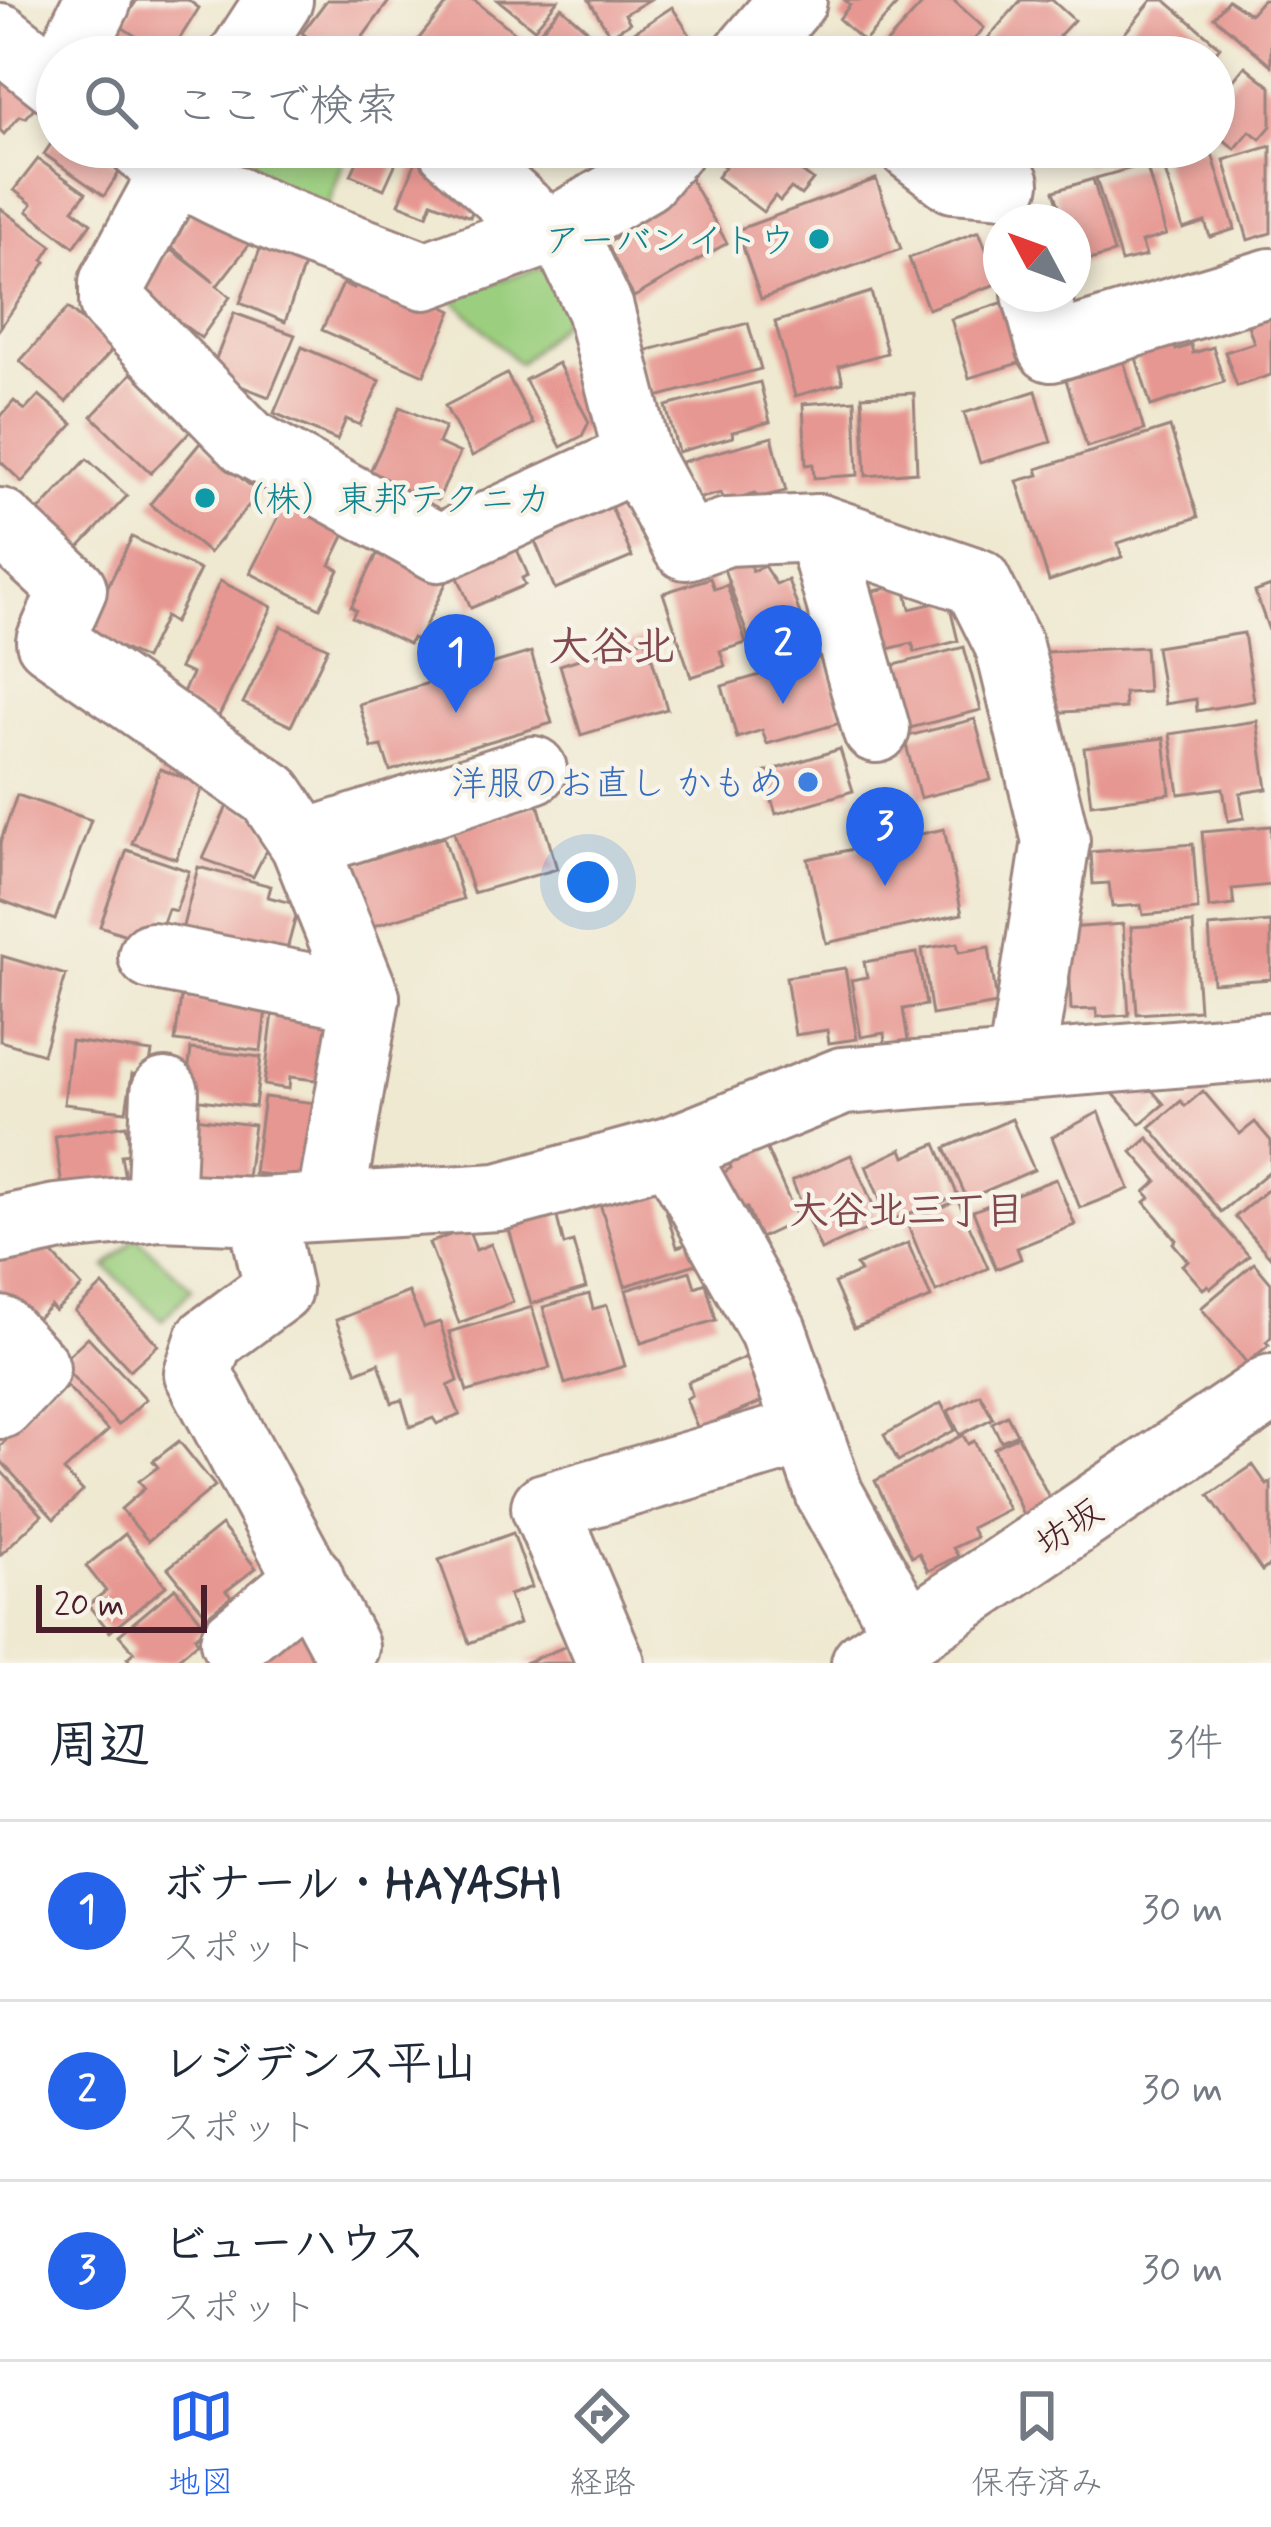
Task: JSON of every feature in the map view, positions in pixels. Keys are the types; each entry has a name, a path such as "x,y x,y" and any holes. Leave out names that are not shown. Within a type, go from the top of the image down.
{"street":[{"path":"80,36 98,0"},
{"path":"256,36 279,0"},
{"path":"0,37 36,65"},
{"path":"190,168 113,283 113,303 248,442 439,548 638,458"},
{"path":"198,168 425,277 554,230 644,179 653,168"},
{"path":"478,168 554,230 600,309 638,458 686,546 727,532 819,528 977,582 1009,646 1056,841 1021,1064"},
{"path":"940,168 954,179 1020,184"},
{"path":"1041,312 1051,348 1206,319 1271,282"},
{"path":"0,522 73,590 50,641 272,795 304,844 366,998 330,1206"},
{"path":"819,528 876,729"},
{"path":"304,844 533,770"},
{"path":"152,956 366,998"},
{"path":"0,1230 56,1218 160,1207 261,1211 498,1197 672,1150 843,1081 1271,1046"},
{"path":"160,1207 164,1091"},
{"path":"672,1150 773,1331 886,1648"},
{"path":"261,1211 278,1289 209,1340 198,1373 345,1647"},
{"path":"0,1330 36,1368 0,1406"},
{"name":"坊坂","path":"886,1648 1269,1395"},
{"path":"611,1663 545,1507 807,1430"},
{"path":"234,1641 310,1578"}],"green space":[{"path":"252,168 341,168 327,208 252,174"},
{"path":"548,265 572,313 519,364 450,296"},
{"path":"136,1237 192,1289 162,1320 106,1267"}],"building":[{"path":"137,0 188,0 199,8 181,36 135,36 120,26"},
{"path":"327,0 390,0 363,36 302,33"},
{"path":"450,0 474,0 519,36 421,36"},
{"path":"498,0 558,0 534,29"},
{"path":"589,0 649,0 625,14 630,23 610,35"},
{"path":"845,0 901,0 869,36 857,36 839,19 850,5"},
{"path":"926,0 953,0 984,28 977,36 893,36"},
{"path":"1021,0 1052,0 1074,20 1059,36 990,36"},
{"path":"1152,0 1165,0 1207,36 1122,36"},
{"path":"1228,0 1250,14 1262,0 1271,0 1271,65 1214,17"},
{"path":"561,7 594,36 536,36"},
{"path":"672,7 691,36 628,36"},
{"path":"1245,66 1271,87 1271,126 1260,139 1250,131 1235,149 1235,78"},
{"path":"0,67 36,89 36,105 4,134 0,130"},
{"path":"1271,146 1271,233 1248,240 1226,168 1235,168 1235,157"},
{"path":"36,162 36,168 51,168 86,193 73,209 91,223 74,247 27,211 32,204 14,190"},
{"path":"64,168 122,168 104,196"},
{"path":"354,168 394,168 384,189 351,175"},
{"path":"413,168 452,168 481,189 470,217 432,202 427,215 399,204"},
{"path":"724,168 797,168 813,180 801,195 791,188 780,201 775,196 763,212 717,177"},
{"path":"1147,168 1166,235 1141,242 1146,256 1121,262 1096,178"},
{"path":"1164,168 1216,168 1235,229 1210,237 1205,222 1183,229"},
{"path":"689,177 727,243 634,297 604,245 618,237 609,223"},
{"name":"アーバンイトウ","path":"876,179 901,249 761,299 737,230"},
{"path":"1093,179 1114,253 1091,260 1091,204 1058,204 1054,191"},
{"path":"196,207 255,237 217,286 230,297 201,338 178,321 174,324 150,303 154,295 136,282 172,250 214,282 167,243"},
{"path":"0,208 52,246 0,328"},
{"path":"979,231 983,289 928,309 909,258"},
{"path":"266,233 310,247 285,322 240,303"},
{"path":"364,267 452,311 424,375 322,330 343,284 354,288"},
{"path":"871,292 887,353 839,366 843,383 795,396 775,322"},
{"path":"1271,301 1271,375 1237,386 1225,352 1254,343 1243,310"},
{"path":"68,308 114,348 66,402 20,361"},
{"path":"983,309 1017,312 1029,360 969,378 951,319"},
{"path":"234,313 295,335 269,397 210,374"},
{"path":"748,323 761,369 653,398 641,352"},
{"path":"1172,336 1176,350 1191,345 1193,353 1213,347 1224,382 1151,406 1133,348"},
{"path":"302,347 380,381 360,425 346,419 337,440 274,413"},
{"path":"1123,359 1144,430 1087,447 1066,380 1081,375 1078,363"},
{"path":"558,363 589,422 582,436 561,447 525,380"},
{"path":"132,373 191,430 151,473 92,416"},
{"path":"507,374 533,424 472,456 445,406"},
{"path":"760,382 770,422 678,452 666,406"},
{"path":"1036,391 1051,442 980,463 964,413"},
{"path":"914,393 917,472 866,476 862,396"},
{"path":"39,395 73,424 22,482 0,461 0,417 14,401 25,410"},
{"path":"855,400 858,475 814,478 813,464 806,465 803,404"},
{"path":"400,407 445,427 438,443 460,453 438,500 411,488 406,498 366,480"},
{"path":"1170,427 1198,517 1118,543 1122,557 1049,581 1017,481 1039,475 1037,469"},
{"path":"772,437 786,491 723,502 721,493 692,500 681,462"},
{"name":"（株）東邦テクニカ","path":"200,443 259,493 209,553 150,504"},
{"path":"87,459 127,496 74,553 34,516"},
{"path":"607,497 632,557 555,589 530,529"},
{"path":"288,498 348,528 330,565 339,570 320,608 250,573"},
{"path":"132,537 200,570 174,623 165,617 145,659 86,631"},
{"path":"512,538 528,575 522,578 525,585 471,608 452,563"},
{"path":"389,545 450,575 418,641 412,638 409,644 352,617 356,610 351,607 377,554 384,557"},
{"path":"749,560 752,571 764,566 776,584 788,580 809,640 756,660 724,569"},
{"path":"710,578 714,589 727,585 746,643 720,651 725,666 691,677 663,593"},
{"path":"220,581 272,607 217,720 178,702 192,674 179,668"},
{"path":"904,584 910,609 948,600 958,641 915,652 912,643 884,650 870,592"},
{"path":"1271,586 1271,633 1270,633 1255,592"},
{"path":"281,626 328,648 291,726 243,703"},
{"path":"1244,633 1254,701 1197,711 1196,699 1165,704 1156,647"},
{"path":"646,638 667,709 581,735 560,665"},
{"path":"964,647 981,710 906,729 883,668"},
{"path":"1145,647 1148,692 1124,693 1125,708 1049,713 1046,652"},
{"path":"531,652 552,723 390,771 382,746 372,748 359,704"},
{"path":"825,656 844,722 767,744 762,730 737,738 722,686"},
{"path":"975,719 991,780 920,798 904,737"},
{"path":"1257,721 1267,789 1240,793 1244,818 1228,821 1223,788 1179,794 1170,734"},
{"path":"1164,738 1170,794 1091,804 1084,748"},
{"path":"840,749 853,791 776,814 763,773"},
{"path":"160,769 203,785 176,859 132,843"},
{"path":"17,795 91,820 55,920 0,900 0,843"},
{"path":"229,802 261,817 271,841 253,877 203,859"},
{"path":"538,804 557,869 473,893 453,829"},
{"path":"1271,826 1271,885 1232,889 1234,905 1209,908 1202,832"},
{"path":"944,829 962,914 826,943 808,859"},
{"path":"444,837 463,899 360,930 341,868"},
{"path":"1193,844 1198,910 1143,915 1141,905 1112,907 1109,883 1093,884 1091,852"},
{"path":"127,850 189,871 176,911 168,909 155,945 100,926"},
{"path":"198,867 271,886 268,897 299,905 282,968 179,942"},
{"path":"1271,922 1271,979 1213,983 1209,927"},
{"path":"1193,923 1199,1010 1137,1014 1131,927"},
{"path":"1123,924 1129,1015 1097,1017 1096,1009 1071,1010 1068,928"},
{"path":"957,943 959,952 989,947 997,1004 932,1015 922,949"},
{"path":"917,953 926,1005 903,1009 908,1040 885,1044 884,1033 861,1037 851,980 867,977 864,962"},
{"path":"2,956 66,975 43,1054 0,1041"},
{"path":"845,968 857,1039 829,1043 827,1030 795,1035 786,977"},
{"path":"181,997 266,1009 261,1051 175,1041"},
{"path":"273,1013 332,1020 325,1081 290,1077 289,1089 264,1085"},
{"path":"71,1041 152,1052 148,1076 132,1074 126,1111 64,1104"},
{"path":"191,1049 261,1057 255,1107 185,1098"},
{"path":"1135,1071 1164,1104 1140,1124 1112,1092"},
{"path":"1203,1091 1240,1134 1255,1122 1271,1141 1271,1170 1221,1212 1150,1127 1181,1101 1185,1106"},
{"path":"264,1097 316,1103 306,1179 254,1173"},
{"path":"1099,1112 1129,1189 1080,1208 1052,1137"},
{"path":"185,1117 254,1125 246,1185 177,1177"},
{"path":"1012,1119 1034,1170 967,1199 945,1148"},
{"path":"126,1125 131,1154 121,1155 127,1190 64,1200 55,1136"},
{"path":"1148,1138 1249,1256 1211,1288 1203,1289 1182,1265 1188,1261 1173,1243 1176,1240 1145,1202 1150,1198 1145,1192 1157,1181 1132,1152"},
{"path":"764,1143 798,1220 760,1238 747,1208 739,1211 723,1173 731,1168 728,1160"},
{"path":"936,1144 958,1196 889,1221 866,1166 902,1149 905,1157"},
{"path":"851,1155 881,1223 821,1250 792,1181"},
{"path":"1056,1179 1075,1225 1017,1248 1021,1259 996,1269 973,1211"},
{"path":"658,1184 677,1247 701,1240 706,1261 625,1286 598,1197"},
{"path":"1271,1187 1271,1258 1235,1217"},
{"path":"958,1200 988,1268 936,1292 907,1223"},
{"path":"554,1206 564,1245 573,1242 586,1288 531,1304 506,1219"},
{"path":"468,1228 476,1250 491,1244 513,1302 459,1323 429,1243"},
{"path":"42,1242 82,1287 28,1327 0,1296 0,1259"},
{"path":"908,1243 931,1298 854,1328 834,1283 860,1272 856,1265"},
{"path":"1254,1263 1271,1283 1271,1337 1266,1342 1269,1345 1247,1363 1201,1308"},
{"path":"690,1271 695,1287 706,1283 716,1320 641,1343 626,1290"},
{"path":"103,1285 158,1345 130,1370 75,1311"},
{"path":"409,1292 424,1327 440,1322 458,1381 448,1386 460,1415 410,1427 402,1400 392,1403 379,1363 357,1372 336,1320"},
{"path":"589,1294 593,1309 607,1305 625,1366 565,1384 543,1307"},
{"path":"532,1307 550,1368 467,1392 449,1332"},
{"path":"88,1337 146,1399 118,1425 60,1363"},
{"path":"753,1354 771,1398 698,1429 686,1399 692,1395 688,1382"},
{"path":"57,1381 108,1431 64,1471 83,1491 54,1519 0,1460 0,1446 6,1440 0,1434"},
{"path":"980,1394 993,1418 960,1435 948,1411"},
{"path":"941,1403 955,1430 898,1461 884,1435"},
{"path":"1007,1415 1017,1434 1001,1441 992,1423"},
{"path":"963,1435 968,1444 974,1441 1008,1509 971,1528 976,1537 953,1548 958,1556 928,1571 919,1553 912,1557 875,1481"},
{"path":"1018,1436 1053,1505 1025,1519 994,1448"},
{"path":"179,1441 215,1486 148,1541 121,1509 145,1488 139,1481 158,1467 153,1461"},
{"path":"1253,1465 1267,1485 1271,1482 1271,1564 1262,1571 1209,1495"},
{"path":"0,1470 42,1515 0,1555"},
{"path":"221,1525 256,1568 226,1591 231,1597 207,1616 168,1568"},
{"path":"513,1533 532,1587 509,1595 519,1624 469,1643 439,1560"},
{"path":"125,1534 166,1586 110,1632 88,1605 106,1591 86,1566"},
{"path":"175,1588 207,1628 173,1663 131,1663 127,1658 134,1652 119,1635"},
{"path":"287,1628 318,1636 350,1663 244,1663"},
{"path":"575,1643 582,1663 524,1663"}],"place":[{"name":"アーバンイトウ","path":"819,239"},
{"name":"（株）東邦テクニカ","path":"205,498"},
{"name":"レジデンス平山","path":"783,704"},
{"name":"ボナール・HAYASHI","path":"456,713"},
{"name":"洋服のお直し かもめ","path":"808,782"},
{"name":"ビューハウス","path":"885,886"}],"district":[{"name":"大谷北","path":"612,645"},
{"name":"大谷北三丁目","path":"907,1209"}]}
